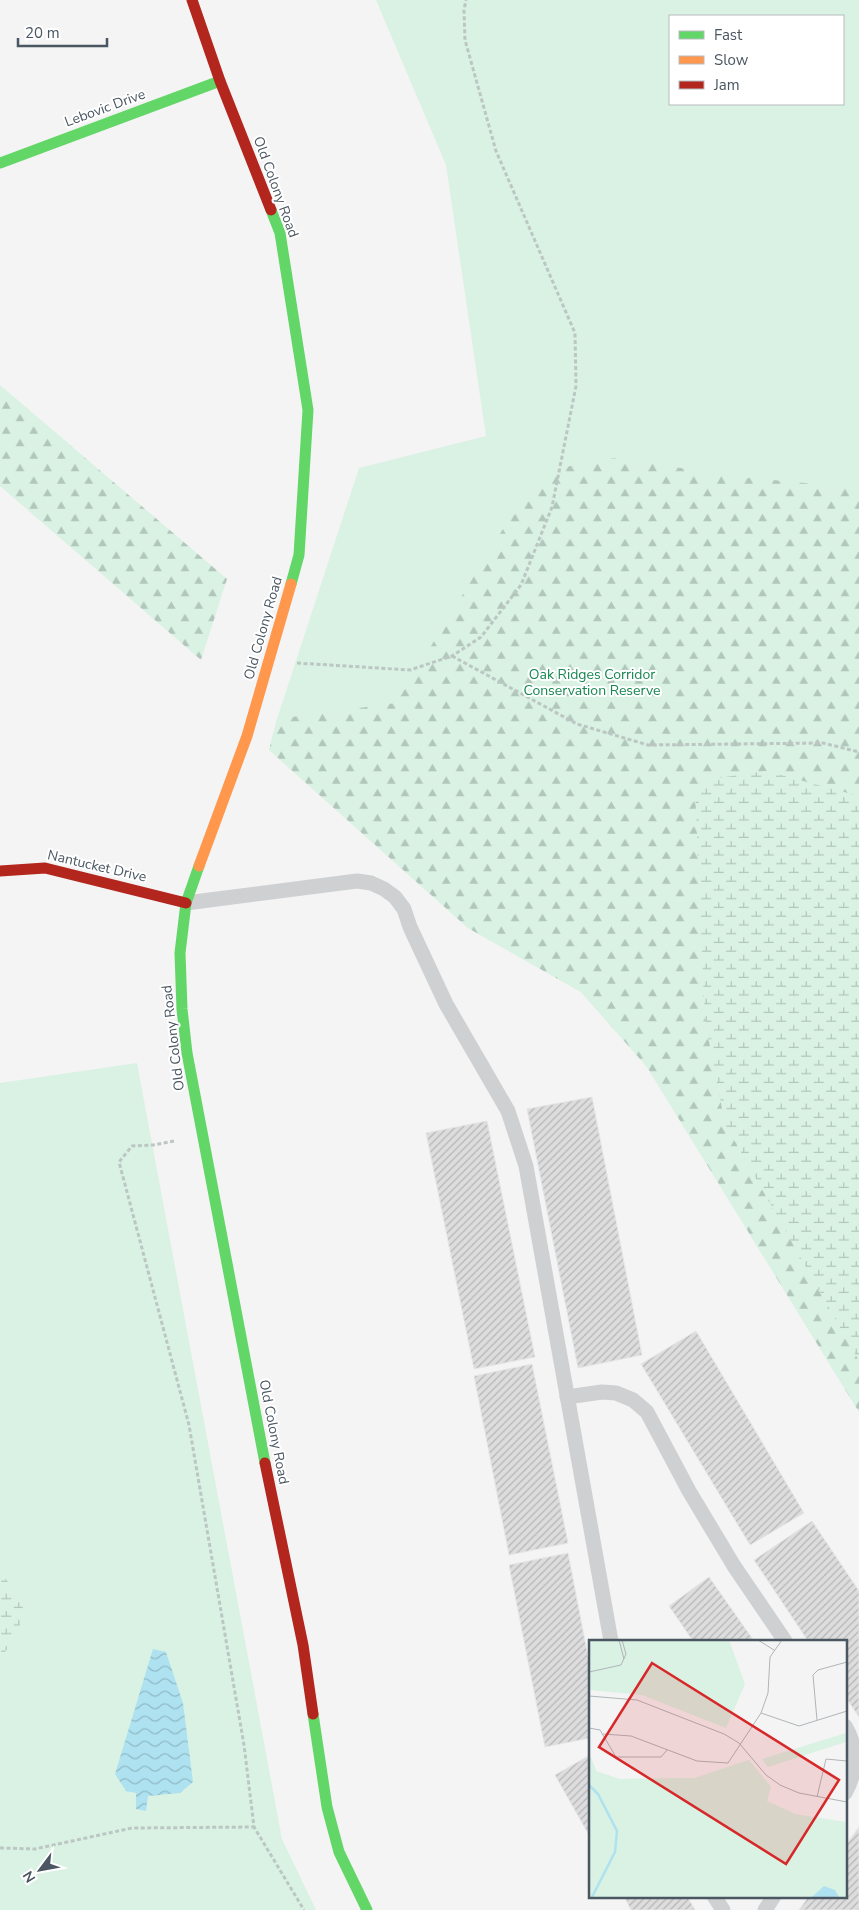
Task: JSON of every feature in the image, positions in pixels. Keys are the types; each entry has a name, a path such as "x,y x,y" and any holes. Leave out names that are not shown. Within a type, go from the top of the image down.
{"street":[{"name":"Old Colony Road","path":"192,0 220,81 280,233 308,410 300,555 247,736 186,903 180,954 182,1009 187,1053 251,1394 302,1645 327,1807 338,1852 367,1910"},
{"name":"Lebovic Drive","path":"0,163 220,81"},
{"name":"Nantucket Drive","path":"0,871 45,868 186,903"}],"lane":[{"path":"186,903 357,881 380,886 398,901 406,913 414,935 446,1004 499,1094 515,1129 526,1166 611,1640"},
{"path":"567,1397 602,1392 616,1393 633,1400 647,1412 689,1491 734,1566 784,1640"},
{"path":"846,1728 852,1741 855,1756 852,1777 846,1791"},
{"path":"715,1898 723,1910"},
{"path":"765,1910 773,1898"}],"path":[{"path":"269,661 410,670 452,656 481,637 521,585 552,507 576,386 575,333 496,151 466,40 464,10 466,0"},
{"path":"452,656 577,724 648,745 823,743 859,752"},
{"path":"203,1135 153,1145 132,1146 119,1162 189,1425 244,1744 254,1827 304,1910"},
{"path":"0,1848 35,1849 132,1828 254,1827"}],"green space":[{"name":"Oak Ridges Corridor Conservation Reserve","path":"376,0 859,0 859,1412 647,1067 581,992 468,928 269,750 277,719 359,468 486,436 446,165"},
{"path":"0,385 227,579 201,660 0,486"},
{"path":"615,458 740,477 859,488 859,1412 647,1067 581,992 468,928 269,750 277,719 396,703 522,498 554,469"},
{"path":"766,771 859,796 859,1361 725,1124 705,1021 695,790 718,778"},
{"path":"137,1063 282,1839 316,1910 0,1910 0,1083"},
{"path":"0,1569 26,1613 6,1651 0,1655"}],"water":[{"path":"153,1649 166,1652 183,1703 193,1782 180,1793 148,1796 146,1811 136,1809 136,1793 126,1791 115,1774"}],"building":[{"path":"592,1097 642,1355 578,1368 527,1109"},
{"path":"487,1121 535,1357 474,1369 426,1133"},
{"path":"696,1331 804,1513 750,1545 641,1364"},
{"path":"532,1364 568,1543 509,1555 474,1376"},
{"path":"812,1521 859,1591 859,1717 846,1698 846,1640 807,1640 754,1560"},
{"path":"568,1553 589,1662 589,1738 545,1747 509,1565"},
{"path":"709,1577 753,1640 692,1640 669,1606"},
{"path":"589,1756 589,1835 555,1775"},
{"path":"859,1827 859,1910 799,1910 808,1898 846,1898 846,1845"},
{"path":"625,1898 688,1898 695,1910 631,1910"}],"traffic: fast":[{"path":"0,163 220,81"},
{"path":"271,210 280,233 308,410 299,555 291,584"},
{"path":"199,866 186,903 180,953 182,1009 187,1053 265,1463"},
{"path":"313,1714 327,1807 339,1852 367,1910"}],"traffic: slow":[{"path":"199,866 247,736 291,584"}],"traffic: jam":[{"path":"192,0 220,81 271,210"},
{"path":"0,871 45,868 186,903"},
{"path":"265,1463 303,1645 313,1714"}]}
